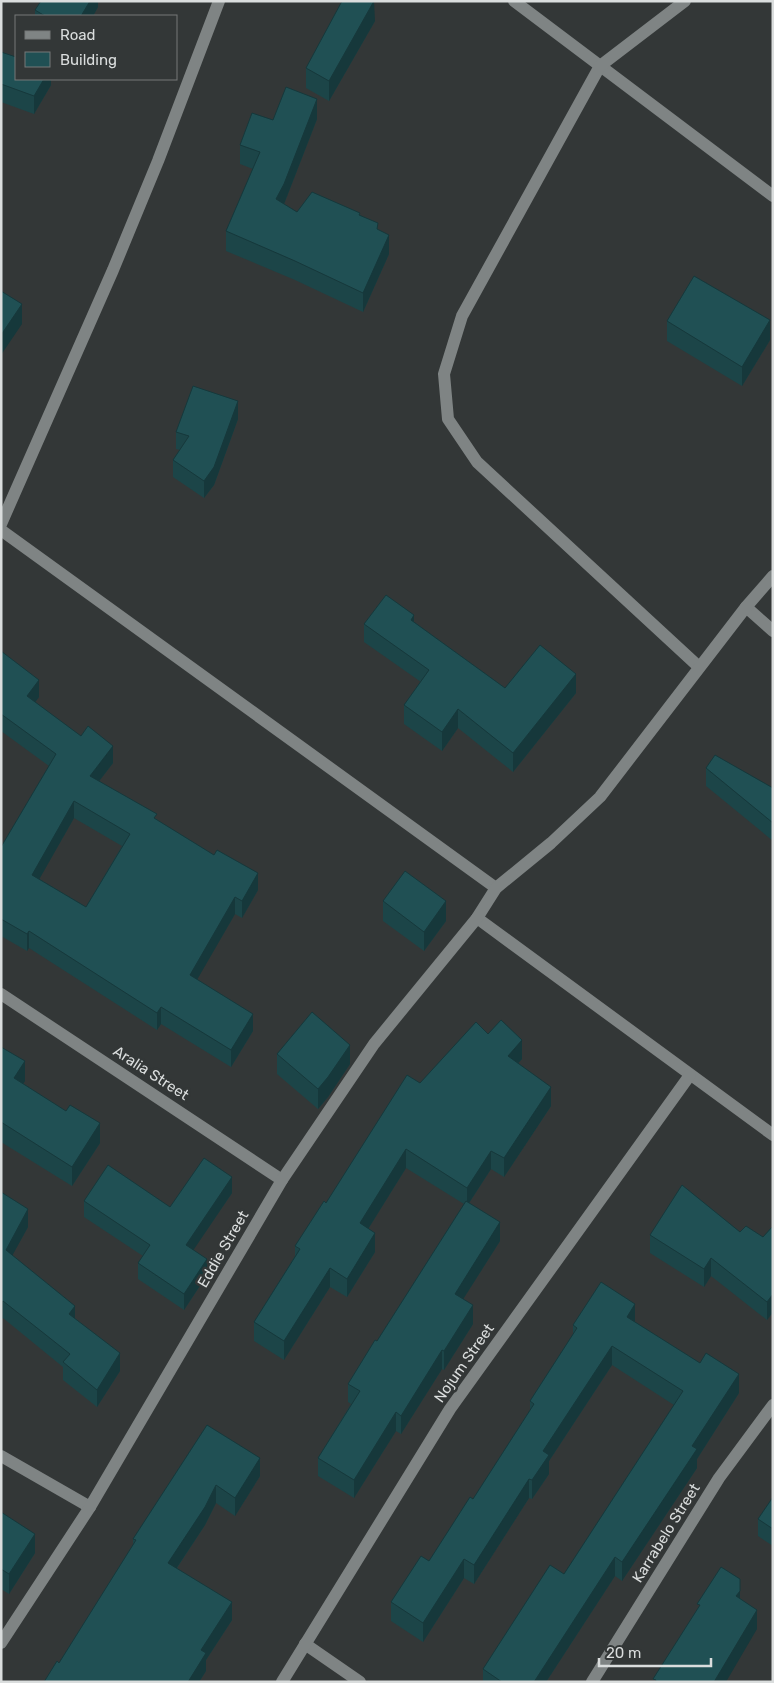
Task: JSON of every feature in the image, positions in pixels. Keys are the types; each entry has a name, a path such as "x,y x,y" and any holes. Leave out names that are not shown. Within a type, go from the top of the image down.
{"street":[{"path":"1,524 113,270 158,161 219,1"},
{"path":"514,1 773,196"},
{"path":"685,1 600,66 462,316 444,374 448,419 477,462 699,667"},
{"path":"1,530 496,888"},
{"name":"Eddie Street","path":"1,1643 90,1507 282,1180 374,1044 477,918 496,888 551,843 600,797 699,667 773,576"},
{"path":"746,607 773,631"},
{"path":"477,918 773,1136"},
{"name":"Aralia Street","path":"1,994 282,1180"},
{"name":"Nojum Street","path":"282,1682 450,1409 690,1075"},
{"name":"Karrabelo Street","path":"592,1682 719,1478 773,1405"},
{"path":"1,1456 90,1507"},
{"path":"305,1644 360,1682"}],"building":[{"path":"41,1 90,1 82,15 43,15 35,10"},
{"path":"342,1 374,1 329,81 306,68"},
{"path":"1,52 15,57 15,80 43,80 34,96 1,84"},
{"path":"286,87 317,99 284,184 276,199 297,212 312,192 378,223 377,229 389,235 363,293 226,231 260,152 240,145 252,113 273,120"},
{"path":"694,276 770,320 742,367 667,321"},
{"path":"1,291 22,304 1,335"},
{"path":"193,386 238,401 214,467 204,481 173,460 189,436 176,432"},
{"path":"386,595 414,615 411,620 505,688 540,645 576,674 513,753 458,709 442,732 404,705 429,670 364,624"},
{"path":"1,651 39,680 27,696 81,736 88,726 113,746 90,776 157,814 154,818 214,855 217,850 258,873 242,901 235,897 190,975 253,1014 231,1050 161,1007 157,1013 29,931 27,934 1,919 1,847 56,754 1,714","holes":["74,801 130,834 86,907 32,875"]},
{"path":"715,755 773,788 773,823 706,768"},
{"path":"405,871 446,901 424,932 383,901"},
{"path":"312,1012 350,1045 318,1089 277,1054"},
{"path":"501,1020 522,1040 508,1056 551,1087 504,1158 491,1151 467,1188 406,1149 360,1223 375,1233 347,1279 330,1268 284,1341 254,1322 300,1249 295,1246 324,1201 326,1203 407,1075 420,1083 476,1022 488,1034"},
{"path":"1,1047 25,1061 14,1078 66,1111 70,1105 100,1123 72,1167 1,1122"},
{"path":"204,1158 232,1177 186,1245 207,1259 184,1294 138,1263 150,1245 84,1201 108,1165 170,1207"},
{"path":"682,1185 740,1232 746,1226 763,1237 773,1226 773,1294 767,1302 711,1258 704,1269 650,1235"},
{"path":"1,1192 28,1209 6,1250 75,1306 69,1314 120,1353 97,1390 63,1362 70,1354 3,1301 1,1303"},
{"path":"466,1201 500,1222 455,1294 473,1305 444,1351 442,1350 401,1416 396,1412 354,1480 318,1458 360,1391 348,1384"},
{"path":"601,1282 635,1304 627,1317 700,1363 706,1353 739,1374 692,1446 697,1449 622,1562 615,1557 534,1682 502,1682 483,1669 550,1565 564,1574 683,1391 612,1346 543,1451 549,1455 532,1480 529,1479 474,1565 464,1559 423,1623 391,1602 421,1556 429,1561 470,1497 473,1499 534,1404 530,1401 577,1328 573,1325"},
{"path":"207,1425 260,1458 235,1498 216,1485 205,1507 168,1563 232,1602 201,1650 206,1653 188,1682 44,1682 57,1661 59,1663 136,1540 133,1539"},
{"path":"773,1497 773,1529 758,1519"},
{"path":"1,1512 35,1534 9,1574 1,1569"},
{"path":"721,1567 740,1579 740,1591 736,1596 757,1610 714,1682 655,1682 656,1680 653,1679 700,1605 697,1604"}]}
